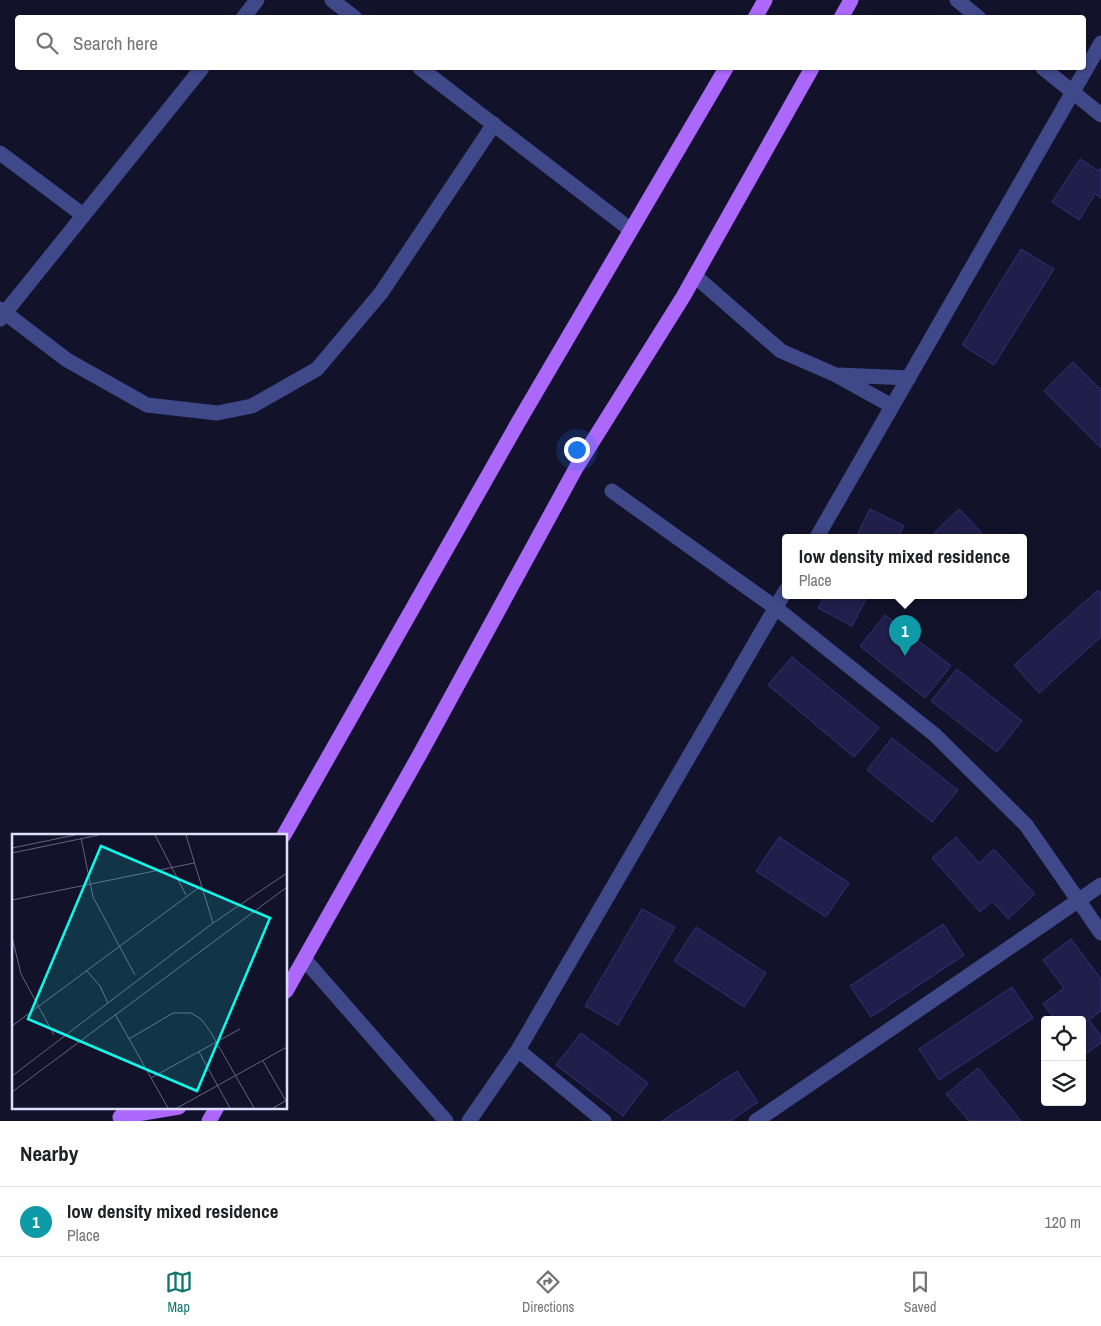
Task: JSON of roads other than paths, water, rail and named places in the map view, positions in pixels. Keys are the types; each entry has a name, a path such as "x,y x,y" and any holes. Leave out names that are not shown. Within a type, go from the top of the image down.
{"main road":[{"path":"756,15 765,0"},
{"path":"843,15 851,0"},
{"path":"285,834 519,421 725,70"},
{"path":"288,988 576,468 695,276 811,70"},
{"path":"122,1115 173,1108"},
{"path":"209,1121 216,1108"}],"street":[{"path":"245,15 257,0"},
{"path":"332,0 351,15"},
{"path":"957,0 975,15"},
{"path":"1086,69 1101,43"},
{"path":"200,70 2,313 67,360 147,406 217,413 252,406 317,369 381,293 494,124"},
{"path":"423,70 631,230"},
{"path":"1046,70 1101,114"},
{"path":"819,534 1086,70"},
{"path":"0,153 83,216"},
{"path":"695,276 781,351 836,375 892,406"},
{"path":"836,375 909,378"},
{"path":"612,491 776,608 935,735 1026,825 1101,933"},
{"path":"469,1121 518,1050 782,597"},
{"path":"756,1121 1101,885"},
{"path":"304,960 446,1121"},
{"path":"518,1050 604,1121"}],"place":[{"name":"low density mixed residence","path":"905,656"}]}
